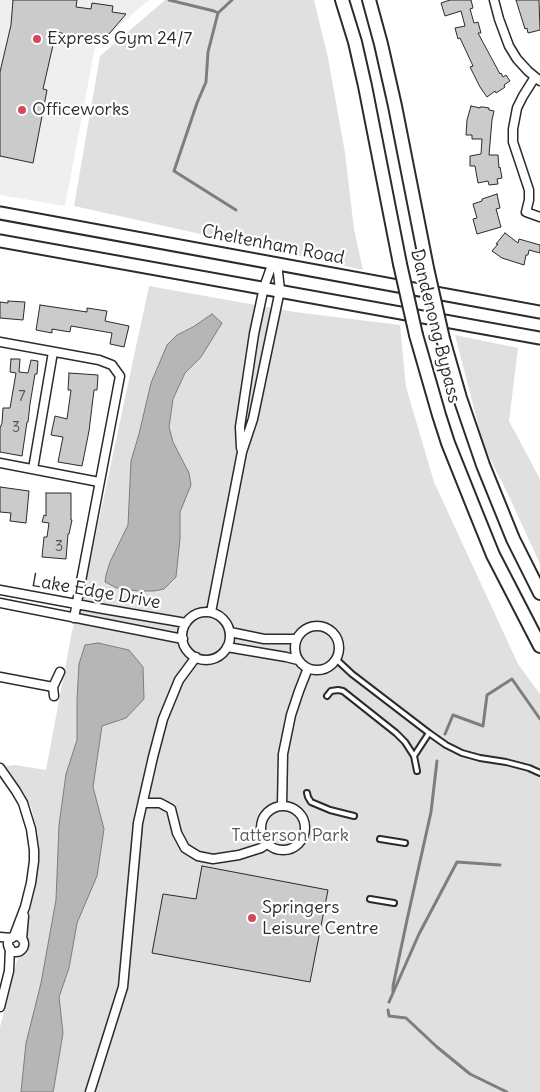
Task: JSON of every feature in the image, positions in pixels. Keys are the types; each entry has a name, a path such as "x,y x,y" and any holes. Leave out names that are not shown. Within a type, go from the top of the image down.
{"highway":[{"name":"Dandenong Bypass","path":"342,0 355,42 365,86 416,335 439,415 493,555 540,646"},
{"name":"Dandenong Bypass","path":"369,0 388,76 443,339 462,406 483,465 514,539 540,593"}],"main road":[{"name":"Cheltenham Road","path":"0,213 540,312"},
{"path":"0,240 540,338"}],"street":[{"path":"494,0 509,46 517,59 537,79 523,96 517,108 513,129 513,142 529,190 526,212 540,217"},
{"path":"242,452 240,427 254,334 264,288 275,263"},
{"path":"211,612 242,452 253,419 280,290 275,263"},
{"path":"0,342 99,360 112,365 120,376 74,618"},
{"path":"32,469 53,352"},
{"path":"0,463 99,482"},
{"name":"Lake Edge Drive","path":"0,590 186,623"},
{"name":"Lake Edge Drive","path":"0,604 183,639"},
{"path":"204,612 211,612 224,619 230,632 224,652 214,658 201,659 196,657 185,646 183,631 186,623 197,614 204,612"},
{"path":"227,647 298,660 314,670 327,668 337,660 340,645 338,638 334,632 321,625 306,628 297,639 295,650 298,660"},
{"path":"230,632 264,639 297,639"},
{"path":"90,1092 123,987 138,823 163,719 179,680 196,657"},
{"path":"282,805 283,754 291,715 308,668"},
{"path":"54,696 53,687 60,672"},
{"path":"0,677 53,687"},
{"path":"0,768 23,803 31,829 34,850 31,883 25,907 13,937 9,942 12,949 9,971 0,1007"},
{"path":"143,803 160,802 172,809 177,833 185,848 198,856 213,859 239,856 267,844"},
{"path":"282,805 296,810 305,826 305,832 299,843 287,850 279,850 267,844 261,835 260,829 264,816 274,807 282,805"},
{"path":"0,942 12,949 22,949 24,945 22,939 25,907"},
{"path":"0,937 18,936 22,939"}],"lane":[{"path":"337,660 352,674 446,745 462,753 506,762 540,773"},
{"path":"327,696 331,692 342,691 396,733 405,742 414,756 417,771"},
{"path":"414,756 429,733"},
{"path":"307,793 311,802 330,810 354,816"},
{"path":"380,839 405,843"},
{"path":"370,899 394,903"}],"shaded area":[{"path":"0,0 150,0 95,47 65,206 0,195"},
{"path":"212,314 222,323 201,357 185,373 173,399 169,427 173,442 189,473 191,485 180,512 180,539 176,577 164,589 154,591 117,588 105,582 106,575 110,562 128,525 131,461 151,383 167,345 177,335"},
{"path":"98,643 129,650 143,667 144,699 126,718 102,726 93,787 104,829 97,876 77,923 69,968 59,997 63,1033 53,1092 21,1092 26,1043 41,983 56,900 59,825 66,774 77,740 79,664 85,645"}],"green space":[{"path":"165,0 314,0 328,58 345,153 354,229 363,270 74,206 100,56"},
{"name":"Tatterson Park","path":"149,286 295,312 400,325 406,387 434,482 518,664 540,694 540,1092 0,1092 0,1027 17,960 29,946 26,924 34,893 39,861 38,834 31,807 6,766 15,765 46,770 72,631 84,590"},
{"path":"455,335 518,348 509,421 540,479 540,564 484,447"}],"building":[{"path":"13,0 77,0 76,7 91,9 92,3 113,6 112,12 126,14 109,34 103,34 102,41 56,32 43,89 47,90 33,163 0,156 0,72 11,25"},
{"path":"450,0 471,0 473,8 470,9 474,23 478,22 481,33 478,33 500,74 503,77 506,75 510,81 504,85 505,87 487,97 470,67 473,66 460,38 458,39 455,28 465,26 461,11 445,16 441,3"},
{"path":"516,0 539,0 540,30 528,33"},
{"path":"471,106 489,108 489,110 494,111 489,155 498,155 502,178 497,179 498,184 489,185 488,181 478,183 475,166 470,166 470,156 481,154 482,139 472,139 472,135 466,135 467,120"},
{"path":"497,194 500,208 496,209 501,227 477,234 473,219 477,218 473,204"},
{"path":"505,233 518,243 519,239 540,245 540,253 529,250 524,265 502,258 492,251"},
{"path":"8,301 25,302 23,320 0,318 0,302 8,303"},
{"path":"40,305 87,312 87,308 107,311 105,321 129,326 124,347 110,344 112,333 71,326 70,332 52,329 52,333 36,330"},
{"path":"11,359 20,359 19,372 28,373 31,360 38,361 22,456 0,452 0,428 3,408 10,408 16,373 10,372"},
{"path":"69,373 98,375 97,390 94,390 82,466 58,462 63,437 51,435 55,416 67,419 71,390 68,390"},
{"path":"0,487 29,491 26,523 10,521 11,513 0,512"},
{"path":"46,493 71,493 72,520 68,534 66,559 42,557 44,537 47,537 49,523 42,522 44,515 46,516"},
{"path":"202,866 328,890 310,982 152,953 163,894 196,899"}],"waterway":[{"path":"169,0 218,13"},
{"path":"232,0 218,13 208,52 206,82 174,171 236,210"},
{"path":"445,734 453,715 483,726 487,695 512,679 540,719"},
{"path":"393,993 431,812 437,761"},
{"path":"389,1002 419,934 457,862 500,865"},
{"path":"388,1010 389,1016 406,1018 470,1074 507,1092"}],"place":[{"name":"Express Gym 24/7","path":"37,39"},
{"name":"Officeworks","path":"22,110"},
{"name":"Springers Leisure Centre","path":"252,918"}]}
